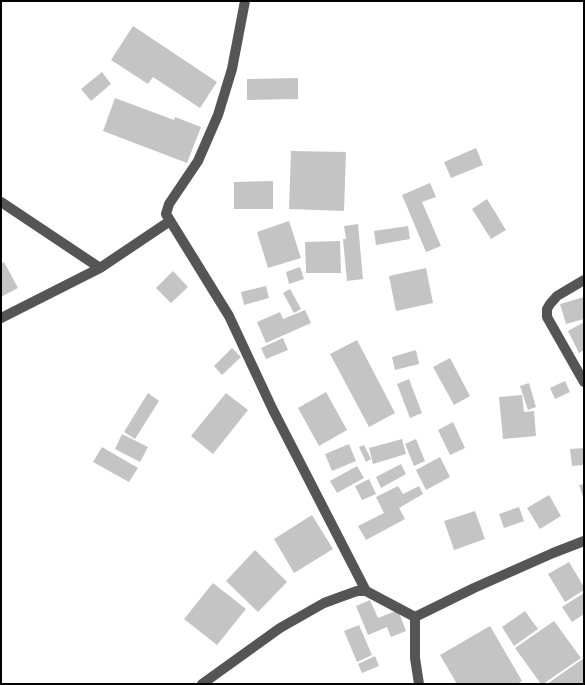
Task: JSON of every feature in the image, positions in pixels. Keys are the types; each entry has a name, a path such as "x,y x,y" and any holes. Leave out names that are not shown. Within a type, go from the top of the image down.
{"street":[{"path":"245,1 232,69 218,115 198,161 169,204 166,212 170,221 229,316 273,410 366,591"},
{"path":"1,202 100,268"},
{"path":"1,318 100,268 170,221"},
{"path":"584,280 557,296 547,309 547,313 584,382"},
{"path":"415,617 474,588 584,541"},
{"path":"202,684 280,628 324,603 357,591 366,591 415,617"},
{"path":"415,617 415,658 419,684"}],"building":[{"path":"133,26 217,82 200,108 153,77 148,84 111,60"},
{"path":"102,72 111,84 91,101 81,89"},
{"path":"298,78 298,99 247,100 247,79"},
{"path":"115,98 174,120 175,117 201,127 187,163 103,131"},
{"path":"476,148 483,165 451,178 444,162"},
{"path":"291,151 346,152 344,211 289,209"},
{"path":"273,181 273,209 234,209 234,182"},
{"path":"430,183 436,197 422,202 441,246 426,252 402,195"},
{"path":"487,199 506,230 491,239 472,209"},
{"path":"289,221 301,258 268,268 257,232"},
{"path":"358,224 363,279 347,281 343,239 346,239 344,226"},
{"path":"408,226 410,239 376,245 374,231"},
{"path":"340,241 341,273 306,273 305,242"},
{"path":"4,262 18,288 1,297 1,264"},
{"path":"300,267 304,279 289,284 286,272"},
{"path":"426,268 433,303 396,311 389,276"},
{"path":"173,271 188,287 171,303 156,288"},
{"path":"266,286 269,298 244,305 241,292"},
{"path":"290,289 301,309 294,313 283,293"},
{"path":"584,297 584,319 566,324 560,304"},
{"path":"305,310 311,323 266,343 257,322 280,312 283,319"},
{"path":"584,322 584,350 579,353 568,331"},
{"path":"283,338 288,350 266,359 261,348"},
{"path":"357,340 395,413 369,427 330,354"},
{"path":"232,348 241,357 222,375 214,366"},
{"path":"416,350 419,364 395,370 392,357"},
{"path":"450,358 470,396 454,405 433,367"},
{"path":"409,379 422,413 410,418 397,384"},
{"path":"565,381 570,392 555,399 550,388"},
{"path":"529,383 536,407 528,410 520,386"},
{"path":"326,392 347,430 319,446 298,408"},
{"path":"148,393 159,401 135,439 124,432"},
{"path":"226,393 248,410 213,454 191,436"},
{"path":"522,395 524,412 534,411 536,436 503,439 499,397"},
{"path":"453,422 465,448 450,455 438,430"},
{"path":"122,434 148,447 140,462 115,449"},
{"path":"402,439 406,454 373,464 369,448"},
{"path":"416,439 425,461 414,466 405,444"},
{"path":"349,444 356,461 332,471 325,454"},
{"path":"364,445 371,459 366,462 359,447"},
{"path":"102,447 138,468 129,482 93,462"},
{"path":"584,448 584,465 572,466 570,449"},
{"path":"440,457 450,477 426,490 416,470"},
{"path":"401,464 406,474 381,488 376,477"},
{"path":"357,466 364,478 337,493 330,481"},
{"path":"369,479 376,494 362,500 355,486"},
{"path":"584,484 584,500 579,485"},
{"path":"398,486 403,494 419,486 423,494 399,508 405,519 366,540 358,526 384,513 376,497"},
{"path":"549,495 561,516 540,529 527,508"},
{"path":"519,507 524,521 504,528 499,514"},
{"path":"475,511 485,539 454,550 444,521"},
{"path":"312,515 333,549 294,573 274,539"},
{"path":"255,550 287,582 258,612 226,581"},
{"path":"569,562 584,587 584,590 565,602 548,574"},
{"path":"213,583 246,609 217,645 184,619"},
{"path":"584,593 584,614 572,622 562,607"},
{"path":"370,600 378,618 398,610 406,631 391,637 387,627 368,635 356,606"},
{"path":"525,611 538,629 514,646 502,627"},
{"path":"554,621 581,658 541,684 515,648"},
{"path":"359,625 372,655 357,662 344,631"},
{"path":"490,626 522,681 517,684 457,684 440,655"},
{"path":"375,656 379,666 362,673 358,664"},
{"path":"584,658 584,684 547,684"}]}
